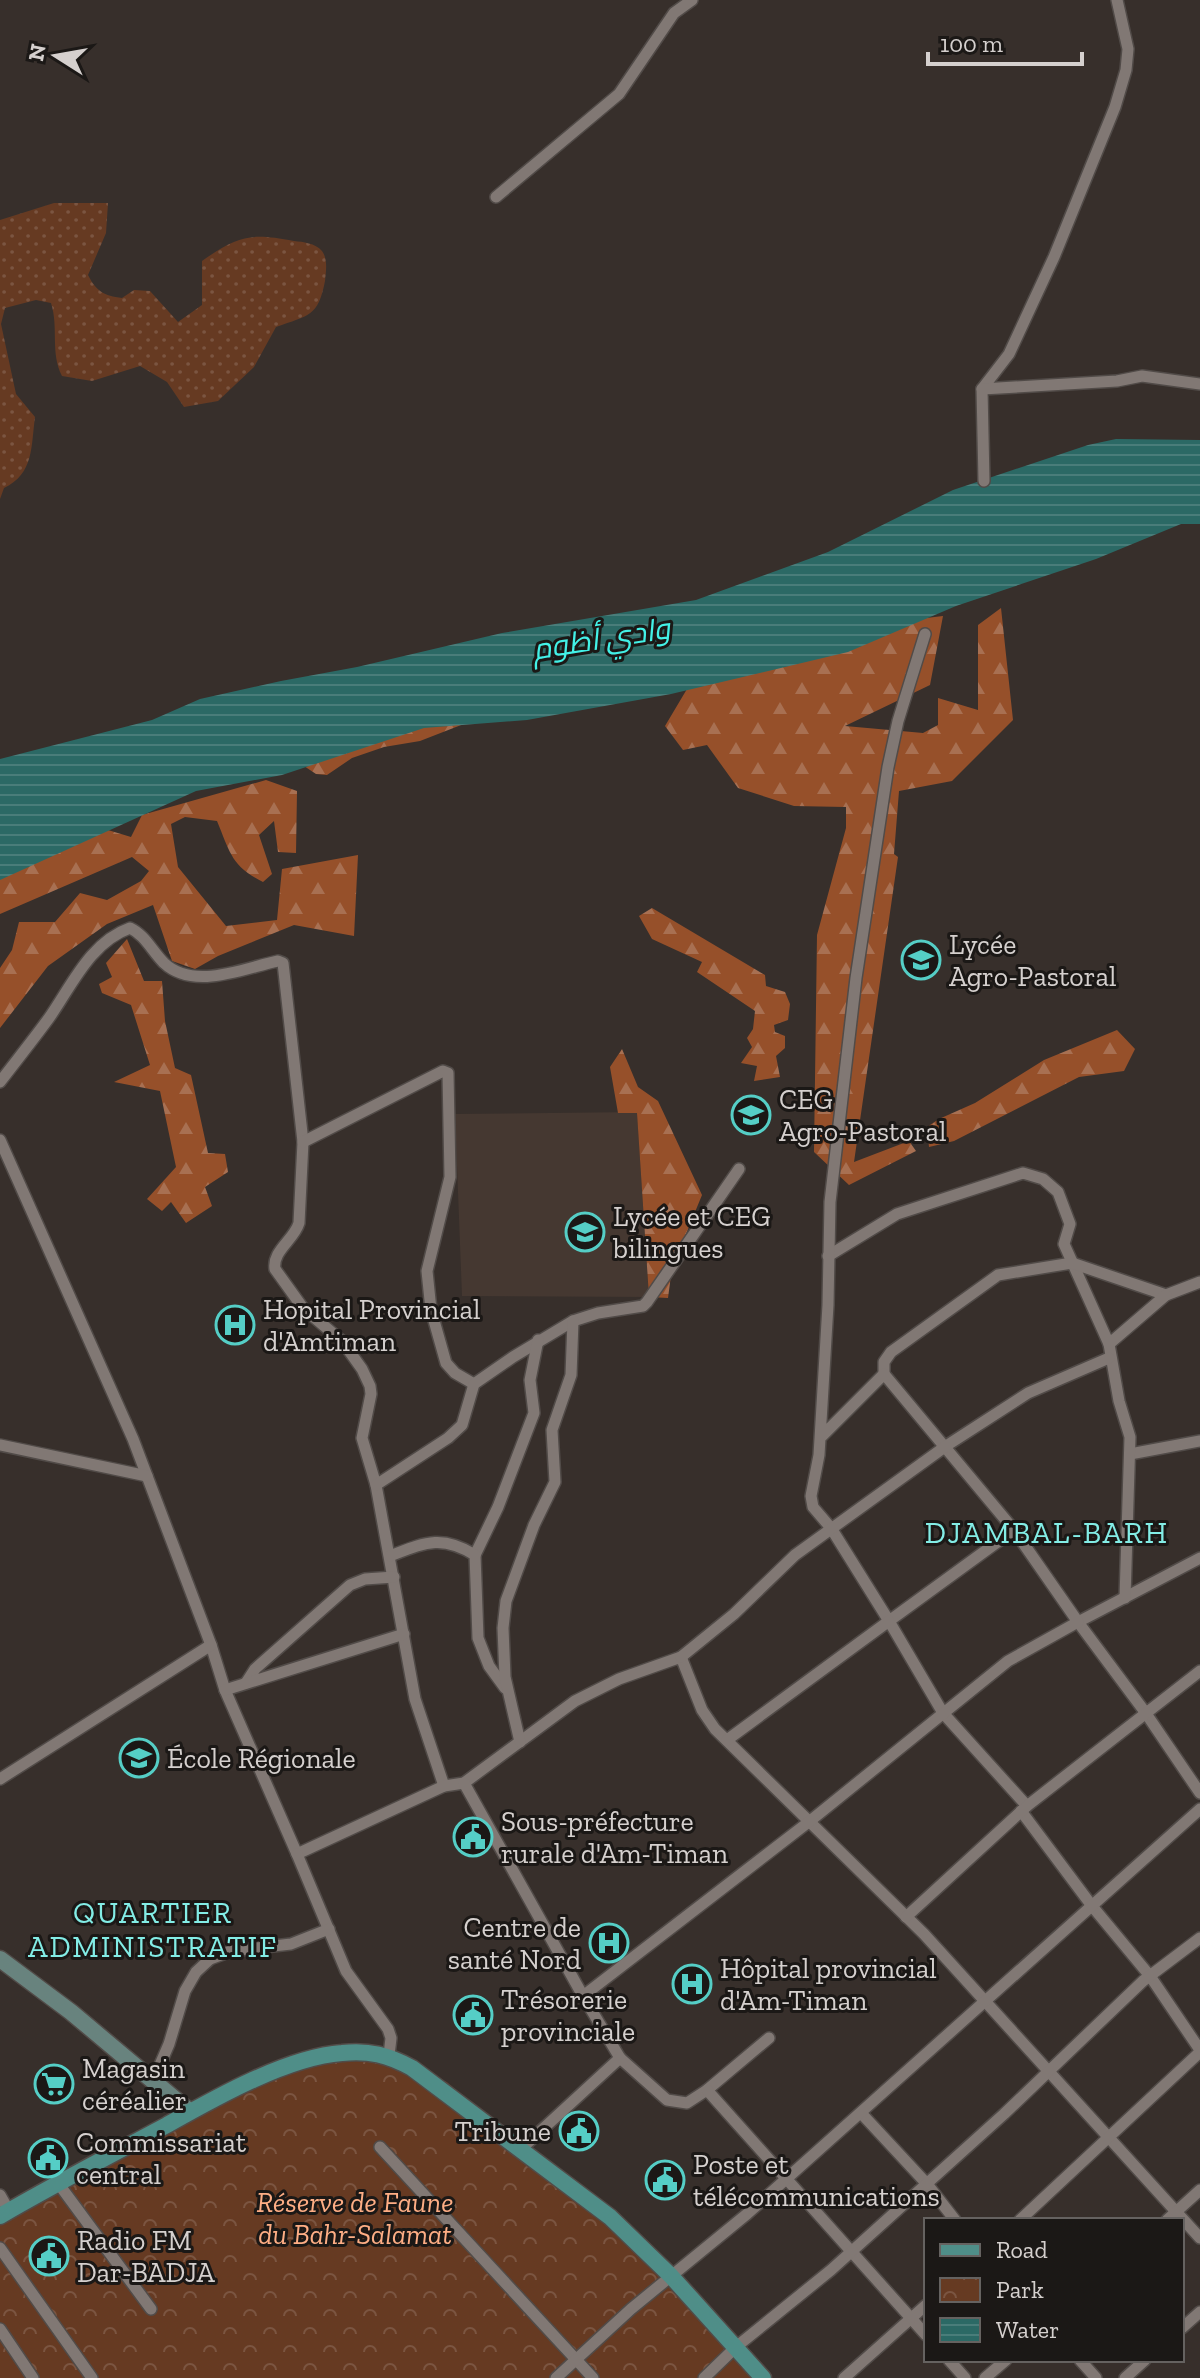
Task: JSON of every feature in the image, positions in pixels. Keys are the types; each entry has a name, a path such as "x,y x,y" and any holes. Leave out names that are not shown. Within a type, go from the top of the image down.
{"main road":[{"path":"0,1959 71,2012 189,2111"},
{"path":"4,2213 189,2111 268,2074 338,2053 389,2055 412,2068 610,2217 671,2276 763,2378"}],"street":[{"path":"496,197 619,94 674,13 692,0"},
{"path":"984,481 982,389 1009,354 1054,257 1115,107 1126,70 1128,49 1117,0"},
{"path":"982,389 1117,381 1142,376 1200,384"},
{"path":"925,634 898,721 888,767 856,978 830,1202 820,1438 811,1502 831,1528 943,1713 1024,1808 1092,1906 1150,1976 1200,2051 1022,2218"},
{"path":"0,1082 50,1016 85,962 121,931 130,928 139,932 166,964 179,973 196,977 278,961 283,963 303,1142 299,1223 277,1254 275,1269 303,1308 342,1341 362,1369 371,1394 362,1438 376,1485 415,1699 444,1786"},
{"path":"303,1142 443,1071 448,1073 450,1177 427,1271 433,1319 446,1363 455,1373 474,1384"},
{"path":"0,1140 147,1476 225,1690 346,1971 388,2029 391,2038 389,2055"},
{"path":"376,1485 448,1438 462,1425 474,1384 538,1340 573,1321 598,1313 643,1306 739,1169"},
{"path":"828,1256 897,1214 1023,1173 1043,1179 1058,1192 1070,1224 1064,1244 1090,1296 1111,1349 1109,1358 1130,1437 1125,1598"},
{"path":"1166,1295 1072,1263 994,1276 891,1352 884,1362 884,1374 1014,1530 1200,1793"},
{"path":"1109,1344 1166,1295 1200,1282"},
{"path":"520,1742 503,1653 506,1601 540,1509 555,1482 552,1430 571,1375 573,1321"},
{"path":"509,1694 489,1666 478,1638 475,1555 498,1507 534,1413 530,1380 538,1340"},
{"path":"297,1854 444,1786 464,1783 575,1701 619,1679 681,1657 734,1614 795,1555 946,1446 1028,1393 1109,1358"},
{"path":"820,1438 884,1374"},
{"path":"1130,1454 1200,1441"},
{"path":"0,1445 147,1476"},
{"path":"727,1740 1014,1530"},
{"path":"390,1556 426,1542 458,1545 475,1555"},
{"path":"583,1996 810,1821 1008,1661 1200,1558"},
{"path":"246,1683 255,1669 350,1585 365,1579 394,1577"},
{"path":"225,1690 404,1634"},
{"path":"0,1779 211,1645"},
{"path":"681,1657 708,1721 906,1917 1109,2136 1172,2216 1200,2190"},
{"path":"906,1917 1024,1808 1200,1671"},
{"path":"464,1783 620,2058 667,2100 687,2103 769,2038"},
{"path":"556,2378 787,2179 1200,1809"},
{"path":"153,2081 169,2044 185,1991 196,1972 210,1959 231,1951 291,1944 329,1929"},
{"path":"704,2378 927,2184 1150,1976 1200,1938"},
{"path":"521,2149 620,2058"},
{"path":"707,2090 924,2333"},
{"path":"861,2113 927,2184 953,2218"},
{"path":"380,2147 593,2378"},
{"path":"58,2183 151,2309"},
{"path":"0,2195 4,2213"},
{"path":"1184,2225 1200,2238"},
{"path":"0,2248 92,2378"},
{"path":"844,2378 924,2308"},
{"path":"1184,2326 1200,2312"},
{"path":"0,2329 33,2378"},
{"path":"953,2362 965,2378"},
{"path":"985,2378 1004,2362"},
{"path":"1082,2362 1096,2378"},
{"path":"1125,2378 1143,2362"}],"shaded area":[{"path":"637,1112 649,1297 462,1296 455,1114"}],"green space":[{"path":"54,203 108,203 106,233 88,275 101,292 116,297 122,298 134,290 150,291 178,322 202,305 202,261 245,238 279,238 316,246 325,258 325,281 315,308 304,317 276,327 254,367 218,401 184,407 167,382 140,366 92,381 62,376 56,358 51,303 36,300 5,308 1,324 16,394 35,417 26,467 14,482 4,488 0,499 0,220"},
{"path":"1001,608 1013,720 952,781 899,791 894,854 898,857 854,1162 909,1141 916,1151 849,1185 814,1152 817,935 846,828 846,807 794,806 738,788 707,745 683,750 665,726 687,689 910,620 943,616 930,685 845,726 923,733 938,725 938,698 978,710 978,625"},
{"path":"474,720 420,741 384,747 352,758 327,775 316,774 298,762 362,730"},
{"path":"266,780 297,791 296,853 278,852 274,821 259,835 272,874 263,882 238,864 217,821 185,817 171,824 178,867 226,926 277,920 282,869 358,855 354,936 294,925 218,956 195,969 172,961 153,905 107,924 48,966 0,1028 0,968 12,950 19,922 55,922 80,893 107,900 141,881 149,871 132,857 0,914 0,858 98,827 131,837 142,815"},
{"path":"652,908 765,975 766,986 785,992 790,1004 788,1020 774,1025 775,1032 785,1036 785,1048 776,1056 780,1077 754,1081 757,1066 741,1063 752,1047 747,1038 753,1029 755,1011 697,972 702,962 652,939 639,916"},
{"path":"127,939 144,981 162,981 165,1021 175,1068 191,1075 208,1153 225,1154 228,1172 205,1187 212,1206 186,1223 171,1202 162,1211 147,1199 176,1167 160,1091 114,1082 150,1065 131,1005 102,993 99,984 112,977 106,963"},
{"path":"1117,1030 1135,1049 1124,1071 1079,1077 954,1141 929,1147 927,1127 939,1119 975,1103 1044,1060"},
{"path":"622,1049 638,1087 658,1101 702,1195 672,1268 668,1298 649,1297 637,1113 618,1113 610,1067"},
{"name":"Réserve de Faune du Bahr-Salamat","path":"370,2052 447,2082 681,2288 763,2378 0,2378 0,2216 268,2074"}],"water":[{"name":"وادي أظوم","path":"1116,439 1200,440 1200,524 1181,524 1096,559 956,606 848,652 671,694 527,720 424,728 282,775 196,791 0,880 0,759 152,720 200,699 502,633 696,600 828,552 953,490 1088,445"}],"place":[{"name":"Lycée Agro-Pastoral","path":"921,960"},
{"name":"CEG Agro-Pastoral","path":"751,1115"},
{"name":"Lycée et CEG bilingues","path":"585,1232"},
{"name":"Hopital Provincial d'Amtiman","path":"235,1325"},
{"name":"École Régionale","path":"139,1758"},
{"name":"Sous-préfecture rurale d'Am-Timan","path":"473,1837"},
{"name":"Centre de santé Nord","path":"609,1943"},
{"name":"Hôpital provincial d'Am-Timan","path":"692,1984"},
{"name":"Trésorerie provinciale","path":"473,2015"},
{"name":"Magasin céréalier","path":"54,2084"},
{"name":"Tribune","path":"579,2131"},
{"name":"Commissariat central","path":"48,2158"},
{"name":"Poste et télécommunications","path":"665,2180"},
{"name":"Radio FM Dar-BADJA","path":"49,2256"}],"district":[{"name":"DJAMBAL-BARH","path":"1047,1533"},
{"name":"QUARTIER ADMINISTRATIF","path":"153,1930"}]}
